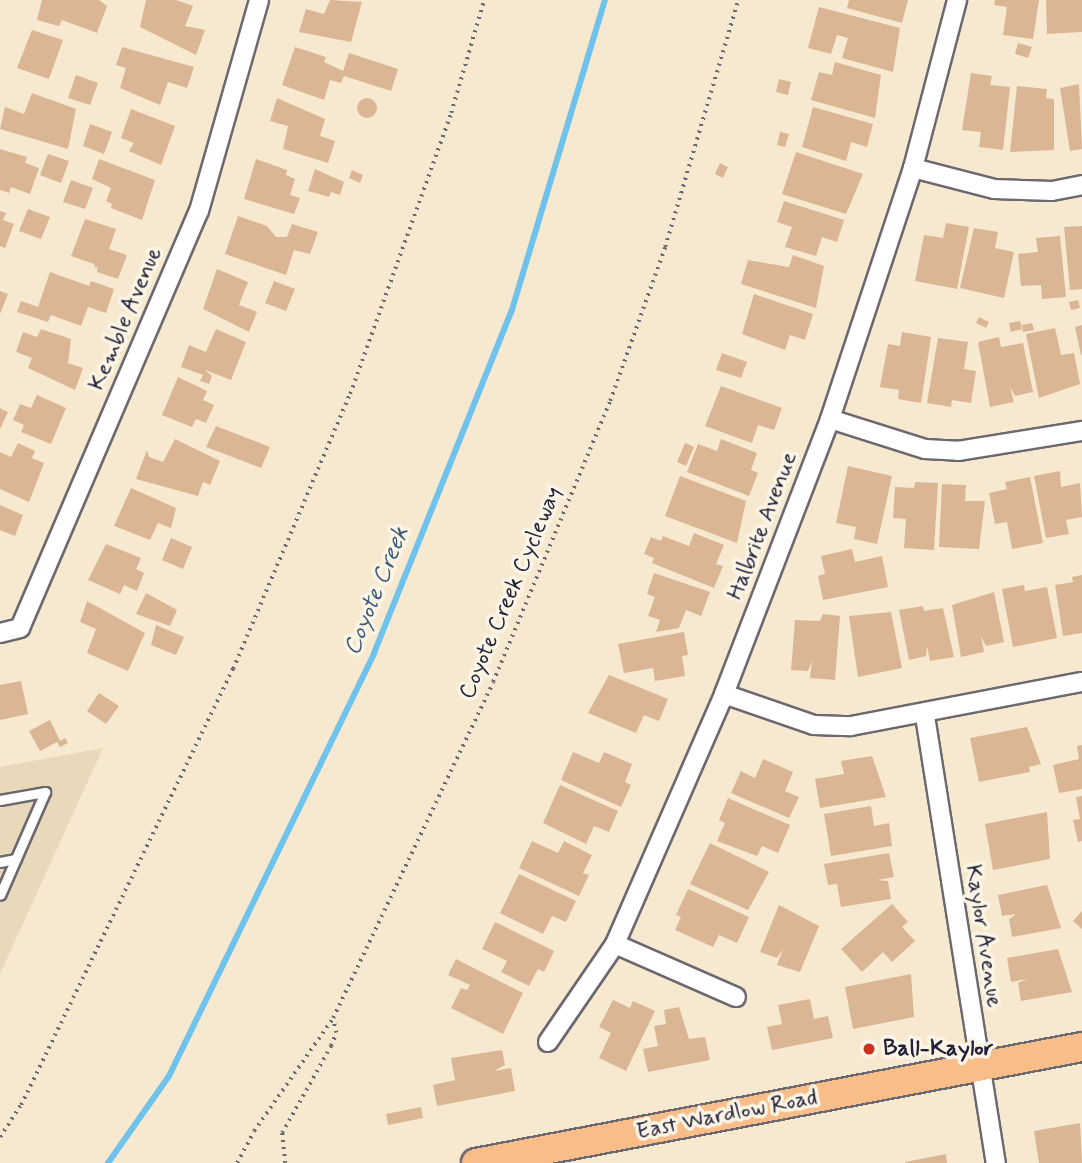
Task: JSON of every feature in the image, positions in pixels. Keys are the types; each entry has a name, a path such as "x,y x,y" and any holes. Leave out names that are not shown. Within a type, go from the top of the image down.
{"main road":[{"name":"East Wardlow Road","path":"476,1163 1082,1047"}],"street":[{"name":"Kemble Avenue","path":"0,633 20,628 199,211 259,0"},
{"name":"Halbrite Avenue","path":"548,1042 615,944 724,694 830,419 913,168 957,0"},
{"path":"913,168 994,189 1052,191 1082,186"},
{"path":"830,419 925,449 958,451 1082,431"},
{"path":"724,694 814,726 850,726 925,716 1082,682"},
{"name":"Kaylor Avenue","path":"925,716 978,1067 996,1163"},
{"path":"615,944 736,997"}],"lane":[{"path":"0,800 45,792 0,895"},
{"path":"0,862 16,859"}],"path":[{"path":"0,1137 21,1105 233,669 324,456 451,113 484,0"},
{"name":"Coyote Creek Cycleway","path":"237,1163 254,1131 333,1018 453,774 610,401 665,247 738,0"},
{"path":"285,1163 282,1133 331,1046 336,1026 333,1018"}],"shaded area":[{"path":"103,748 0,974 0,767"}],"building":[{"path":"42,0 99,0 107,6 97,33 62,20 59,26 37,20"},
{"path":"146,0 176,0 193,6 185,26 205,30 196,55 140,27"},
{"path":"330,0 362,2 351,42 299,32 306,9 324,14"},
{"path":"849,0 908,0 902,23 847,8"},
{"path":"995,0 1039,0 1033,39 1003,35 1007,7 994,5"},
{"path":"1046,0 1082,0 1082,32 1047,34"},
{"path":"819,7 900,28 893,72 842,58 848,38 837,35 831,54 808,48"},
{"path":"32,30 63,40 49,79 17,68"},
{"path":"1018,43 1032,47 1028,58 1015,54"},
{"path":"122,47 194,67 187,88 168,82 160,105 120,88 126,68 116,65"},
{"path":"295,47 326,57 324,62 343,71 349,53 398,69 391,91 344,76 341,83 330,80 324,100 282,85"},
{"path":"835,62 881,75 875,118 811,100 819,72 832,75"},
{"path":"971,73 992,76 990,85 1010,87 1003,150 979,147 981,132 962,130"},
{"path":"76,75 98,83 90,105 68,98"},
{"path":"779,79 791,82 788,95 776,92"},
{"path":"1079,84 1082,149 1070,151 1060,88"},
{"path":"1017,86 1047,89 1046,98 1054,99 1054,150 1010,152"},
{"path":"32,93 76,109 68,149 0,129 5,107 24,114"},
{"path":"277,98 325,119 320,136 335,141 328,163 283,149 288,126 270,121"},
{"path":"367,98 374,101 377,108 374,115 367,118 360,115 357,108 360,101"},
{"path":"813,107 873,124 867,147 851,142 846,161 802,147"},
{"path":"131,109 175,126 161,165 129,151 134,143 121,138"},
{"path":"90,124 112,132 104,154 83,146"},
{"path":"780,132 789,134 785,147 777,145"},
{"path":"0,149 27,157 25,163 39,168 30,194 11,187 9,193 0,190"},
{"path":"796,152 863,174 846,214 782,194"},
{"path":"48,154 69,161 61,183 40,175"},
{"path":"99,159 155,180 142,220 111,208 112,204 106,201 111,188 92,179"},
{"path":"256,159 287,170 286,175 295,179 290,195 300,198 294,214 244,199"},
{"path":"720,163 728,167 723,178 715,174"},
{"path":"315,169 344,182 340,195 331,192 329,197 308,191"},
{"path":"352,170 363,175 360,183 349,178"},
{"path":"71,180 93,188 85,209 63,202"},
{"path":"784,201 844,220 837,242 822,237 816,256 785,247 792,227 777,222"},
{"path":"28,209 50,217 41,239 19,231"},
{"path":"0,211 6,213 3,220 14,224 5,248 0,246"},
{"path":"238,216 267,226 276,237 287,237 292,224 318,232 310,254 294,250 286,275 225,254"},
{"path":"85,219 116,229 109,249 127,255 118,279 97,272 98,265 96,269 94,264 71,256"},
{"path":"946,223 969,227 957,289 915,281 924,235 943,238"},
{"path":"1082,226 1082,289 1070,290 1064,227"},
{"path":"974,228 998,232 995,248 1014,252 1004,298 960,288"},
{"path":"1060,236 1066,297 1042,299 1041,285 1021,286 1018,254 1038,252 1036,238"},
{"path":"793,255 824,266 816,308 741,284 748,260 789,267"},
{"path":"217,269 248,282 239,305 257,312 249,332 203,309"},
{"path":"50,272 89,286 91,281 114,289 106,313 88,307 81,326 51,315 48,322 17,312 21,301 38,307"},
{"path":"274,281 295,289 286,311 265,303"},
{"path":"0,291 8,294 0,314"},
{"path":"754,294 813,314 805,340 790,335 785,350 742,334"},
{"path":"1078,300 1080,308 1071,310 1069,302"},
{"path":"979,317 989,322 986,328 976,323"},
{"path":"1020,321 1022,329 1011,332 1009,323"},
{"path":"1032,323 1034,330 1023,332 1022,325"},
{"path":"1082,325 1082,355 1081,355 1075,327"},
{"path":"1055,328 1061,355 1074,353 1080,384 1039,398 1026,334"},
{"path":"41,329 71,339 68,363 83,368 75,390 28,368 32,358 16,352 23,332 37,337"},
{"path":"216,329 246,342 231,380 205,370 212,376 209,384 200,381 203,375 181,367 189,345 206,352"},
{"path":"902,332 931,337 921,403 898,399 899,390 880,387 888,344 900,346"},
{"path":"999,337 1001,347 1023,343 1033,392 1015,396 1010,387 1014,402 990,407 978,342"},
{"path":"938,338 968,342 964,369 976,371 971,403 952,400 951,407 927,403"},
{"path":"722,353 747,362 741,378 716,370"},
{"path":"178,377 207,391 203,400 214,405 206,423 196,419 192,427 162,415"},
{"path":"721,386 782,408 774,430 758,425 752,443 705,426"},
{"path":"37,395 66,408 51,444 21,432 24,425 13,420 20,404 31,408"},
{"path":"0,408 8,412 0,429"},
{"path":"216,426 270,447 261,468 206,447"},
{"path":"175,439 220,461 210,485 203,482 198,496 136,479 147,450 149,457 163,462"},
{"path":"721,439 757,453 751,470 758,473 749,496 687,472 698,444 717,451"},
{"path":"18,443 35,451 32,458 44,463 29,502 0,489 0,452 11,457"},
{"path":"685,443 694,447 686,466 677,462"},
{"path":"848,466 892,476 877,544 854,539 856,527 836,523"},
{"path":"1060,471 1061,487 1080,483 1082,517 1066,520 1069,534 1046,538 1034,476"},
{"path":"680,476 746,501 737,543 665,516"},
{"path":"1030,477 1043,543 1012,549 1007,522 995,524 989,493 1007,489 1005,482"},
{"path":"915,482 938,483 934,550 904,548 906,519 893,518 895,487 914,488"},
{"path":"942,484 966,485 965,501 985,501 979,549 939,547"},
{"path":"131,488 176,508 171,528 158,523 150,540 114,526"},
{"path":"0,505 23,515 15,536 0,530"},
{"path":"694,533 724,545 716,564 723,566 714,588 652,563 654,558 644,554 651,537 661,541 663,536 689,546"},
{"path":"171,538 192,547 183,569 162,560"},
{"path":"106,544 141,558 136,569 144,573 137,591 124,585 120,594 88,580"},
{"path":"852,549 855,562 882,556 888,587 823,600 818,576 825,574 821,556"},
{"path":"654,573 710,592 701,616 686,610 679,628 656,632 660,620 648,616 655,597 647,594"},
{"path":"1082,575 1082,633 1063,636 1055,585 1073,582 1072,577"},
{"path":"1024,585 1025,591 1047,587 1057,638 1013,647 1002,589"},
{"path":"994,592 1004,642 986,646 981,636 984,652 961,657 952,605"},
{"path":"146,593 177,610 170,626 136,614"},
{"path":"87,601 145,633 128,671 87,653 96,629 80,622"},
{"path":"923,606 924,611 943,608 954,657 930,661 927,646 926,656 909,660 899,610"},
{"path":"891,612 902,668 858,677 849,616"},
{"path":"823,614 840,616 835,680 810,678 812,661 808,671 791,670 795,620 820,621"},
{"path":"156,625 184,637 176,655 151,645"},
{"path":"684,632 688,655 682,656 685,676 655,681 653,668 624,673 618,644"},
{"path":"609,675 668,699 659,721 644,715 636,733 588,713"},
{"path":"21,681 28,714 0,720 0,685"},
{"path":"99,693 119,706 106,724 87,711"},
{"path":"50,720 60,741 65,738 68,743 60,747 57,742 40,751 29,731"},
{"path":"1027,727 1041,764 1029,767 1030,772 979,782 970,738"},
{"path":"1082,745 1082,789 1059,793 1053,765 1079,759 1077,746"},
{"path":"573,752 599,763 604,752 632,764 625,782 631,785 621,807 561,780"},
{"path":"872,756 886,797 820,808 815,779 844,774 841,761"},
{"path":"763,759 793,772 785,791 799,797 789,818 731,793 741,771 755,778"},
{"path":"560,785 618,811 609,832 594,826 586,844 543,823"},
{"path":"1082,796 1082,841 1078,842 1073,820 1080,819 1076,797"},
{"path":"728,798 790,825 778,853 762,846 757,856 717,841 725,823 719,820"},
{"path":"871,806 874,826 889,823 892,846 831,856 824,814"},
{"path":"1047,812 1050,859 993,870 985,824"},
{"path":"532,841 558,853 564,841 592,855 583,873 589,875 579,896 519,868"},
{"path":"710,843 769,872 748,910 690,884"},
{"path":"889,853 894,877 877,880 888,881 891,899 841,907 837,884 828,885 824,864"},
{"path":"519,874 576,901 566,922 552,916 543,934 500,913"},
{"path":"1047,885 1061,928 1012,937 1009,919 1016,914 1002,916 998,895"},
{"path":"688,889 749,917 737,943 719,935 713,947 675,930 681,917 676,915"},
{"path":"892,904 908,922 902,927 915,941 892,962 883,952 862,972 841,949"},
{"path":"779,905 819,926 800,972 777,965 783,949 777,958 760,952"},
{"path":"1082,911 1082,929 1073,921"},
{"path":"495,922 554,951 544,972 538,969 529,986 501,972 507,961 482,949"},
{"path":"1058,949 1072,992 1021,1001 1018,983 1027,979 1011,982 1007,958"},
{"path":"456,959 523,993 503,1034 451,1008 461,988 467,990 470,985 448,975"},
{"path":"911,974 914,1017 853,1029 845,987"},
{"path":"810,999 814,1019 828,1016 833,1038 772,1050 767,1027 782,1024 778,1005"},
{"path":"613,1000 630,1008 633,1001 655,1011 626,1071 599,1058 611,1033 599,1027"},
{"path":"679,1007 689,1039 705,1037 710,1060 648,1072 643,1049 658,1046 654,1026 666,1024 664,1010"},
{"path":"502,1050 505,1065 494,1071 511,1068 515,1091 437,1106 433,1085 455,1080 451,1058"},
{"path":"421,1107 423,1118 388,1125 386,1114"},
{"path":"1080,1123 1082,1163 1039,1163 1034,1131"},
{"path":"946,1154 947,1163 905,1163 905,1162"}],"waterway":[{"name":"Coyote Creek","path":"108,1163 169,1076 374,653 511,313 605,0"}],"place":[{"name":"Ball-Kaylor","path":"869,1049"}]}
